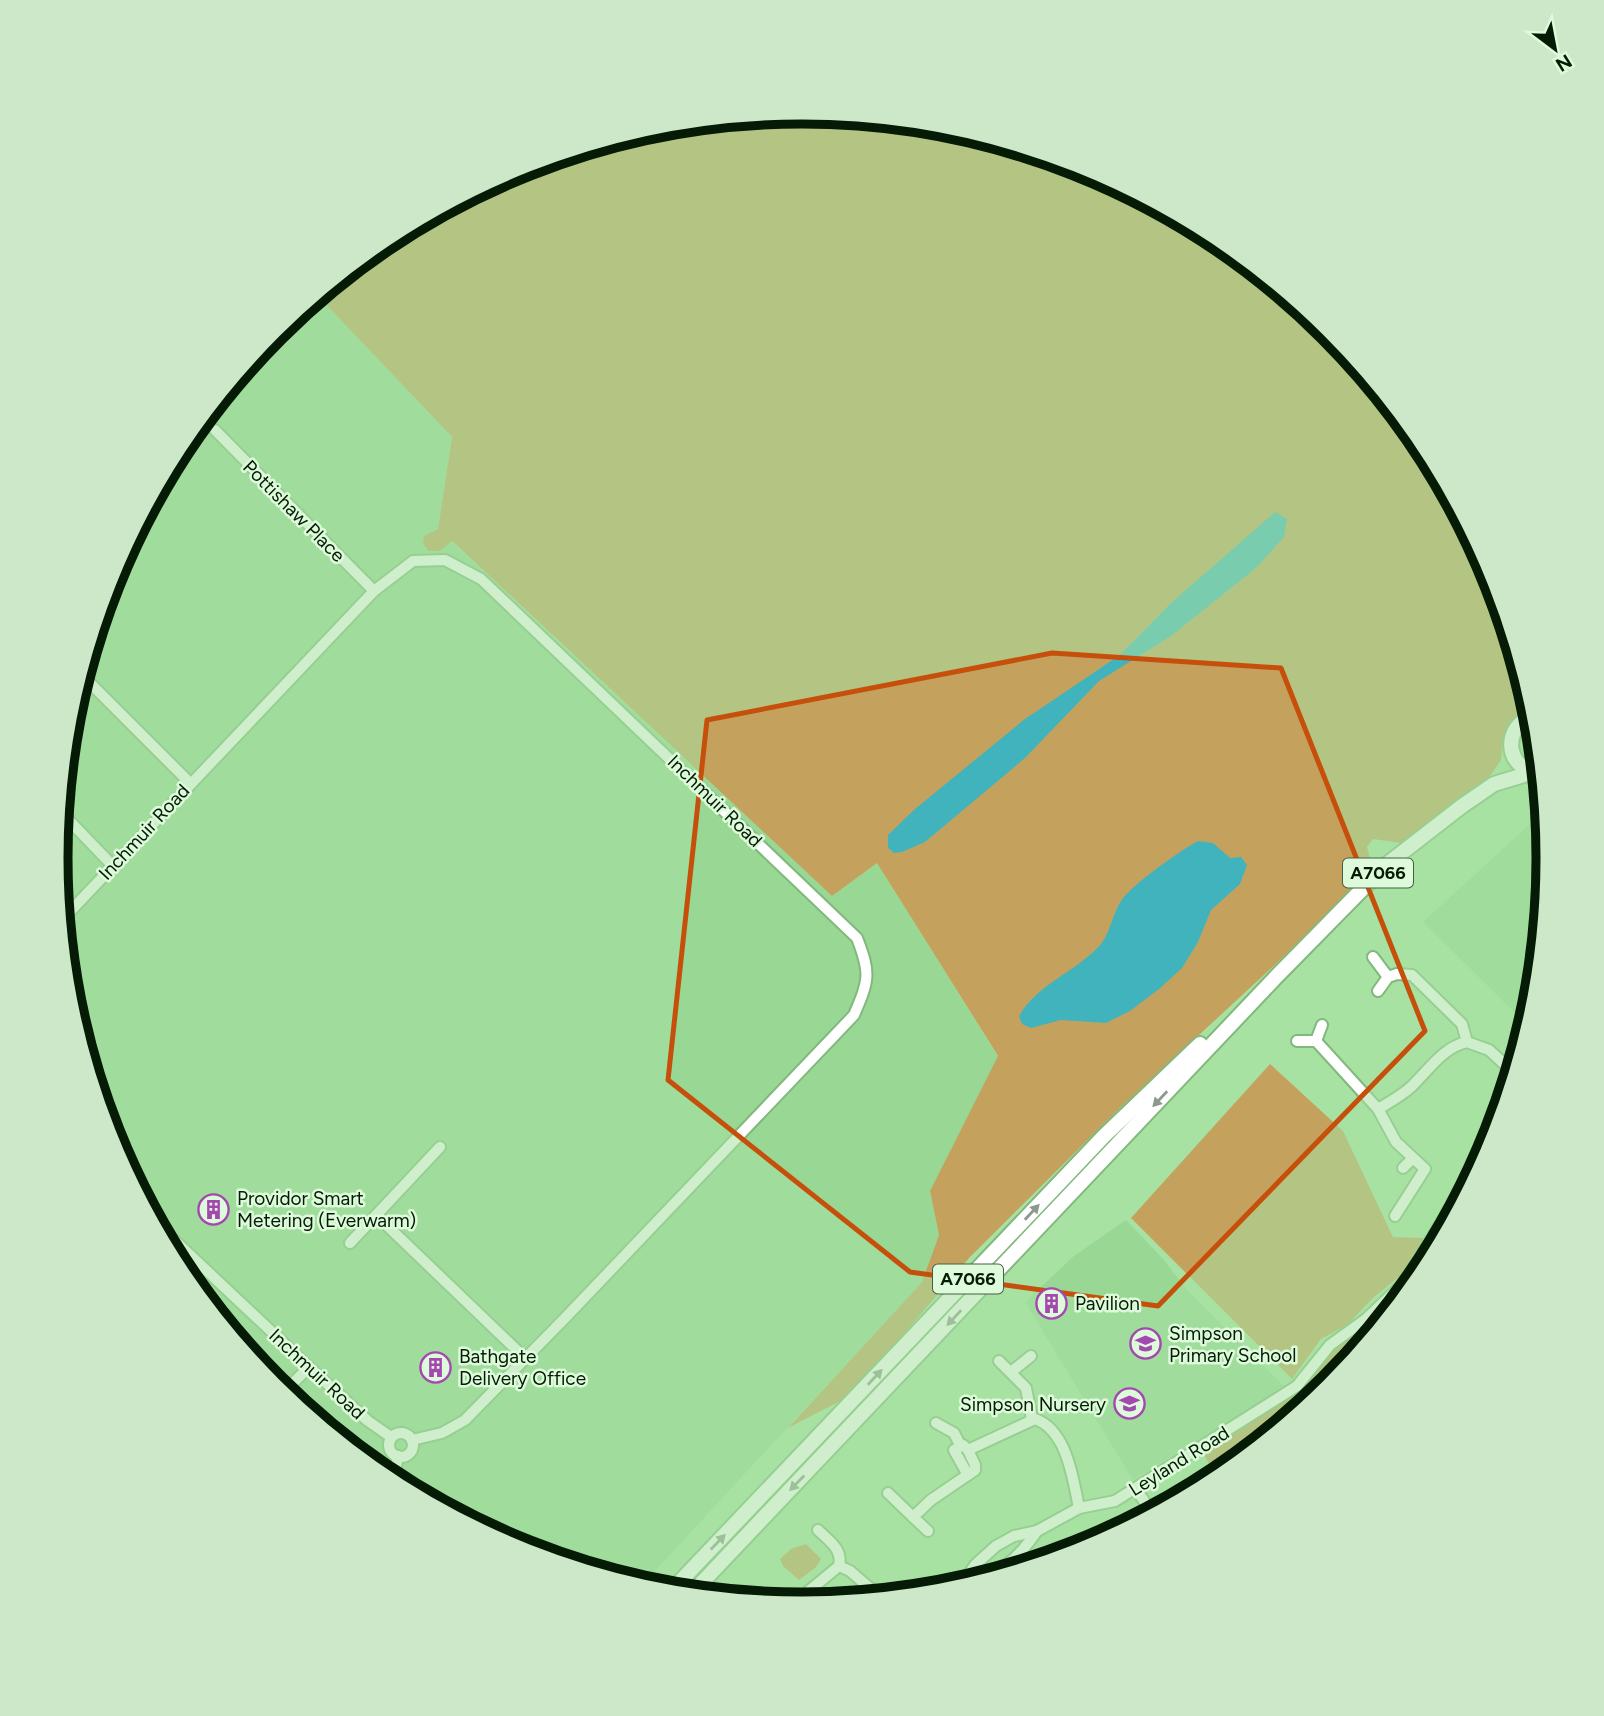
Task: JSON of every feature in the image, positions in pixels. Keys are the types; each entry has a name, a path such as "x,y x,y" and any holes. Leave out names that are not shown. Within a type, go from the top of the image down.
{"main road":[{"name":"A7066","path":"1523,721 1511,737 1513,756 1525,769 1530,770"},
{"name":"A7066","path":"1494,784 1513,756"},
{"name":"A7066","path":"700,1584 1275,978 1386,865 1494,784 1530,774"},
{"name":"A7066","path":"680,1581 1104,1136 1275,978"}],"street":[{"name":"Pottishaw Place","path":"215,430 374,591"},
{"name":"Inchmuir Road","path":"70,911 374,591 412,561 445,560 481,579 836,916 857,938 866,962 867,981 854,1014 465,1420 442,1433 412,1440 401,1433 391,1437 368,1421 179,1244"},
{"path":"90,683 190,783"},
{"path":"70,821 112,865"},
{"path":"1373,957 1388,977"},
{"path":"1378,991 1388,977 1396,974 1412,975 1462,1024 1468,1042"},
{"path":"1316,1041 1322,1025"},
{"path":"1297,1041 1316,1041 1378,1109 1396,1142 1425,1168 1395,1216"},
{"path":"1378,1109 1395,1100 1446,1051 1468,1042 1489,1050 1506,1065"},
{"path":"350,1243 440,1147"},
{"path":"1403,1168 1413,1158"},
{"path":"376,1215 525,1358"},
{"name":"Leyland Road","path":"971,1572 996,1546 1014,1536 1037,1531 1079,1508 1112,1503 1297,1386 1330,1345 1366,1319 1391,1295"},
{"path":"1011,1372 1031,1356"},
{"path":"999,1361 1026,1388 1032,1419"},
{"path":"291,1385 309,1367"},
{"path":"964,1448 1032,1419 1042,1422 1057,1438 1068,1461 1079,1508"},
{"path":"913,1517 931,1500 976,1467 955,1429 936,1423"},
{"path":"391,1437 389,1449 398,1457 411,1451 412,1440"},
{"path":"396,1469 398,1457"},
{"path":"1136,1489 1147,1505"},
{"path":"888,1493 928,1531"},
{"path":"808,1592 839,1566 842,1556 818,1530"},
{"name":"Leyland Road","path":"1013,1561 1037,1531"},
{"path":"839,1566 850,1571 869,1588"}],"highlighted area":[{"path":"1052,653 1281,668 1425,1031 1158,1306 910,1272 668,1080 707,720"}],"shaded area":[{"path":"754,126 850,126 945,138 992,149 1083,180 1127,200 1210,248 1286,306 1354,374 1412,450 1460,533 1497,622 1522,715 1511,722 1503,738 1501,760 1490,776 1401,843 1373,839 1367,847 1373,869 1278,962 1120,1108 970,1257 850,1396 788,1428 922,1282 939,1235 930,1191 998,1056 877,863 832,896 452,541 440,551 428,551 423,543 424,536 438,529 452,437 323,302 394,248 477,200 566,163 612,149 659,138"},
{"path":"323,302 452,437 438,529 832,896 877,863 998,1057 930,1191 939,1235 922,1282 650,1576 566,1553 521,1536 477,1516 394,1468 318,1410 283,1377 250,1342 192,1266 144,1183 124,1139 93,1048 82,1001 70,906 68,858 75,762 93,668 124,577 144,533 192,450 220,411 283,339"},
{"path":"1525,735 1528,756 1523,748"},
{"path":"1534,820 1534,906 1518,1016 1423,922"},
{"path":"1270,1064 1343,1131 1393,1237 1423,1238 1412,1261 1399,1277 1374,1297 1347,1325 1321,1339 1292,1379 1131,1218"},
{"name":"Simpson Primary School","path":"1126,1220 1163,1259 1188,1291 1285,1387 1133,1480 1025,1302 1074,1256"},
{"path":"1399,1285 1354,1342 1321,1377 1286,1410 1211,1467 1201,1448 1286,1394 1322,1352"},
{"path":"806,1544 821,1559 816,1567 799,1580 783,1566 780,1559 791,1549"}],"water":[{"path":"1275,512 1287,519 1284,537 1256,568 1171,636 1099,681 1025,758 925,842 902,852 894,853 888,848 888,835 915,809 1025,719 1120,655 1171,603"},
{"path":"1198,841 1213,843 1230,858 1241,857 1247,865 1240,884 1211,910 1198,942 1182,968 1130,1011 1106,1023 1061,1020 1031,1028 1022,1024 1019,1016 1036,995 1100,945 1126,894 1156,869"}],"place":[{"name":"Providor Smart Metering (Everwarm)","path":"214,1209"},
{"name":"Pavilion","path":"1052,1303"},
{"name":"Simpson Primary School","path":"1146,1344"},
{"name":"Bathgate Delivery Office","path":"436,1367"},
{"name":"Simpson Nursery","path":"1129,1404"}]}
